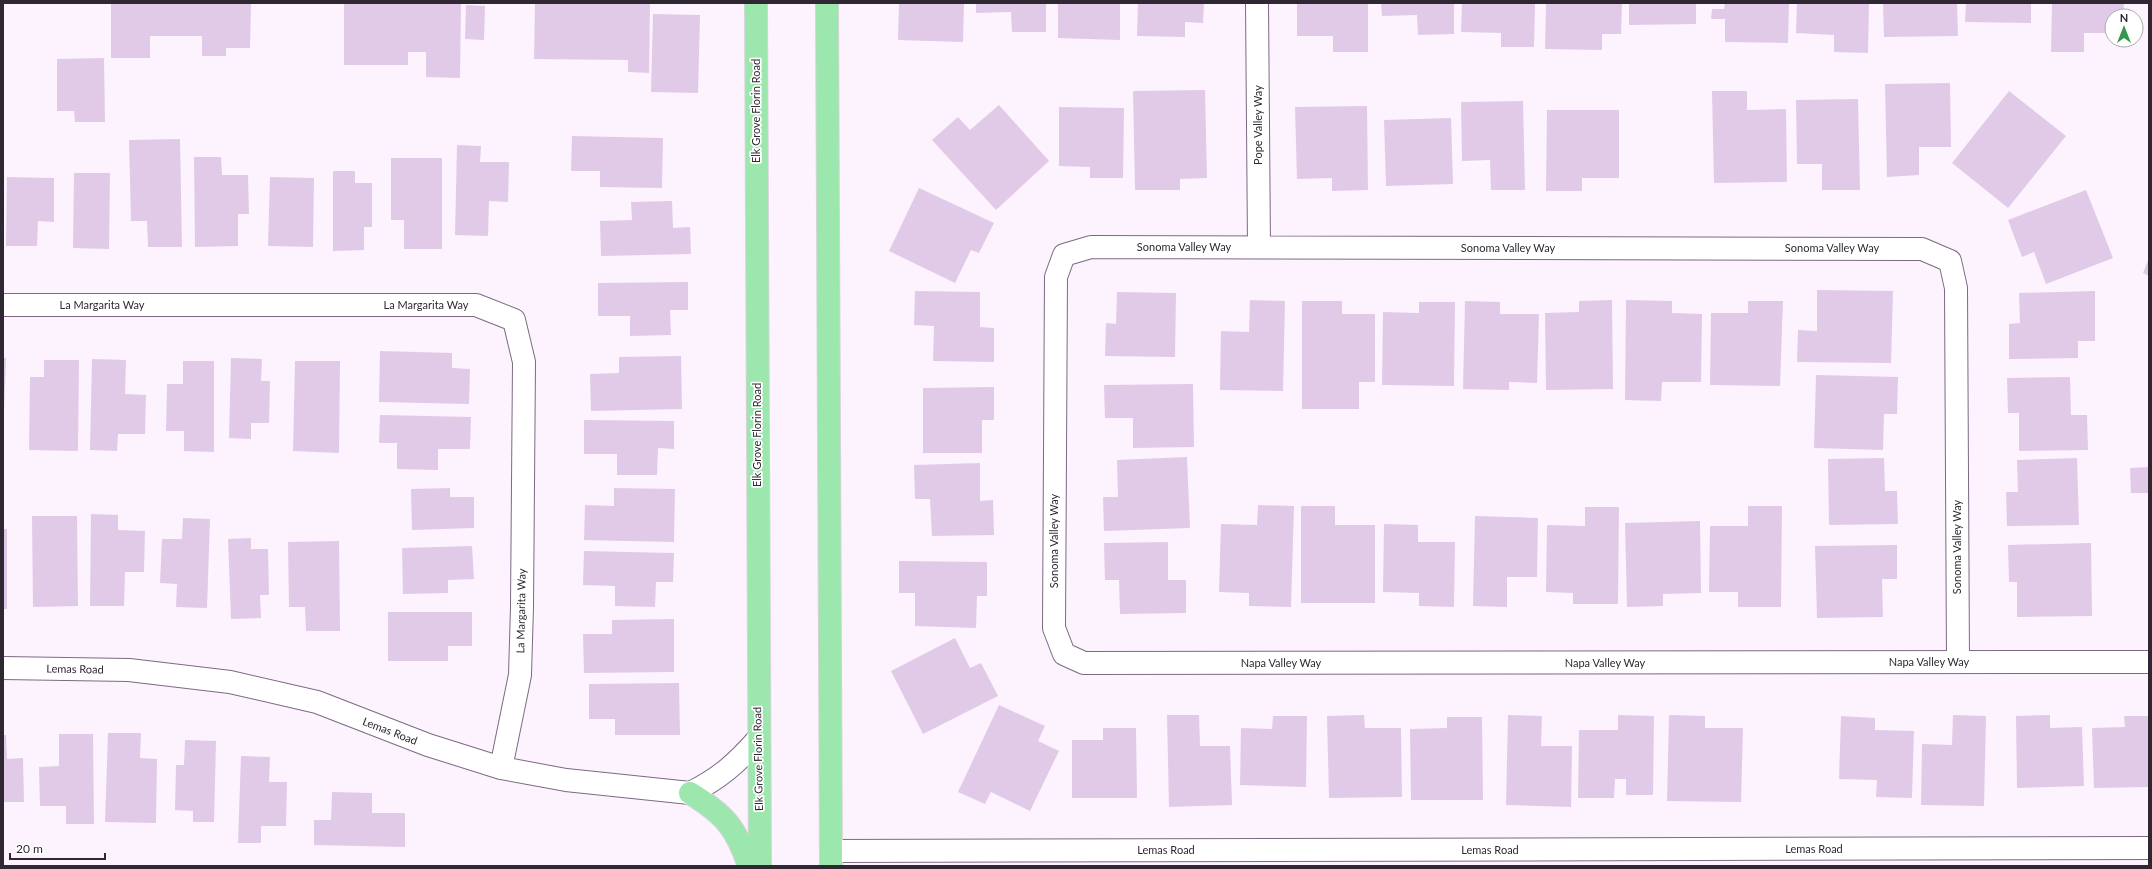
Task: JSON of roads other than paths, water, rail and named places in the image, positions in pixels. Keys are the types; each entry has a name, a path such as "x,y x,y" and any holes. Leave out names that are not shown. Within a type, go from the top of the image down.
{"main road":[{"name":"Elk Grove Florin Road","path":"755,3 758,738 760,866"},
{"path":"826,4 831,859"},
{"path":"690,793 720,813 732,826 749,866"}],"street":[{"name":"Pope Valley Way","path":"1257,3 1259,248"},
{"name":"Sonoma Valley Way","path":"1064,654 1054,628 1056,277 1064,255 1091,247 1922,248 1950,261 1956,288 1958,662"},
{"name":"La Margarita Way","path":"3,305 476,305 514,320 524,362 522,607 520,675 501,768"},
{"name":"Napa Valley Way","path":"1064,654 1084,663 2149,662"},
{"name":"Lemas Road","path":"3,668 129,670 230,682 316,702 428,745 501,768 566,780 690,793"},
{"path":"690,793 708,784 736,764 758,738"},
{"name":"Lemas Road","path":"831,859 2149,848"}]}
